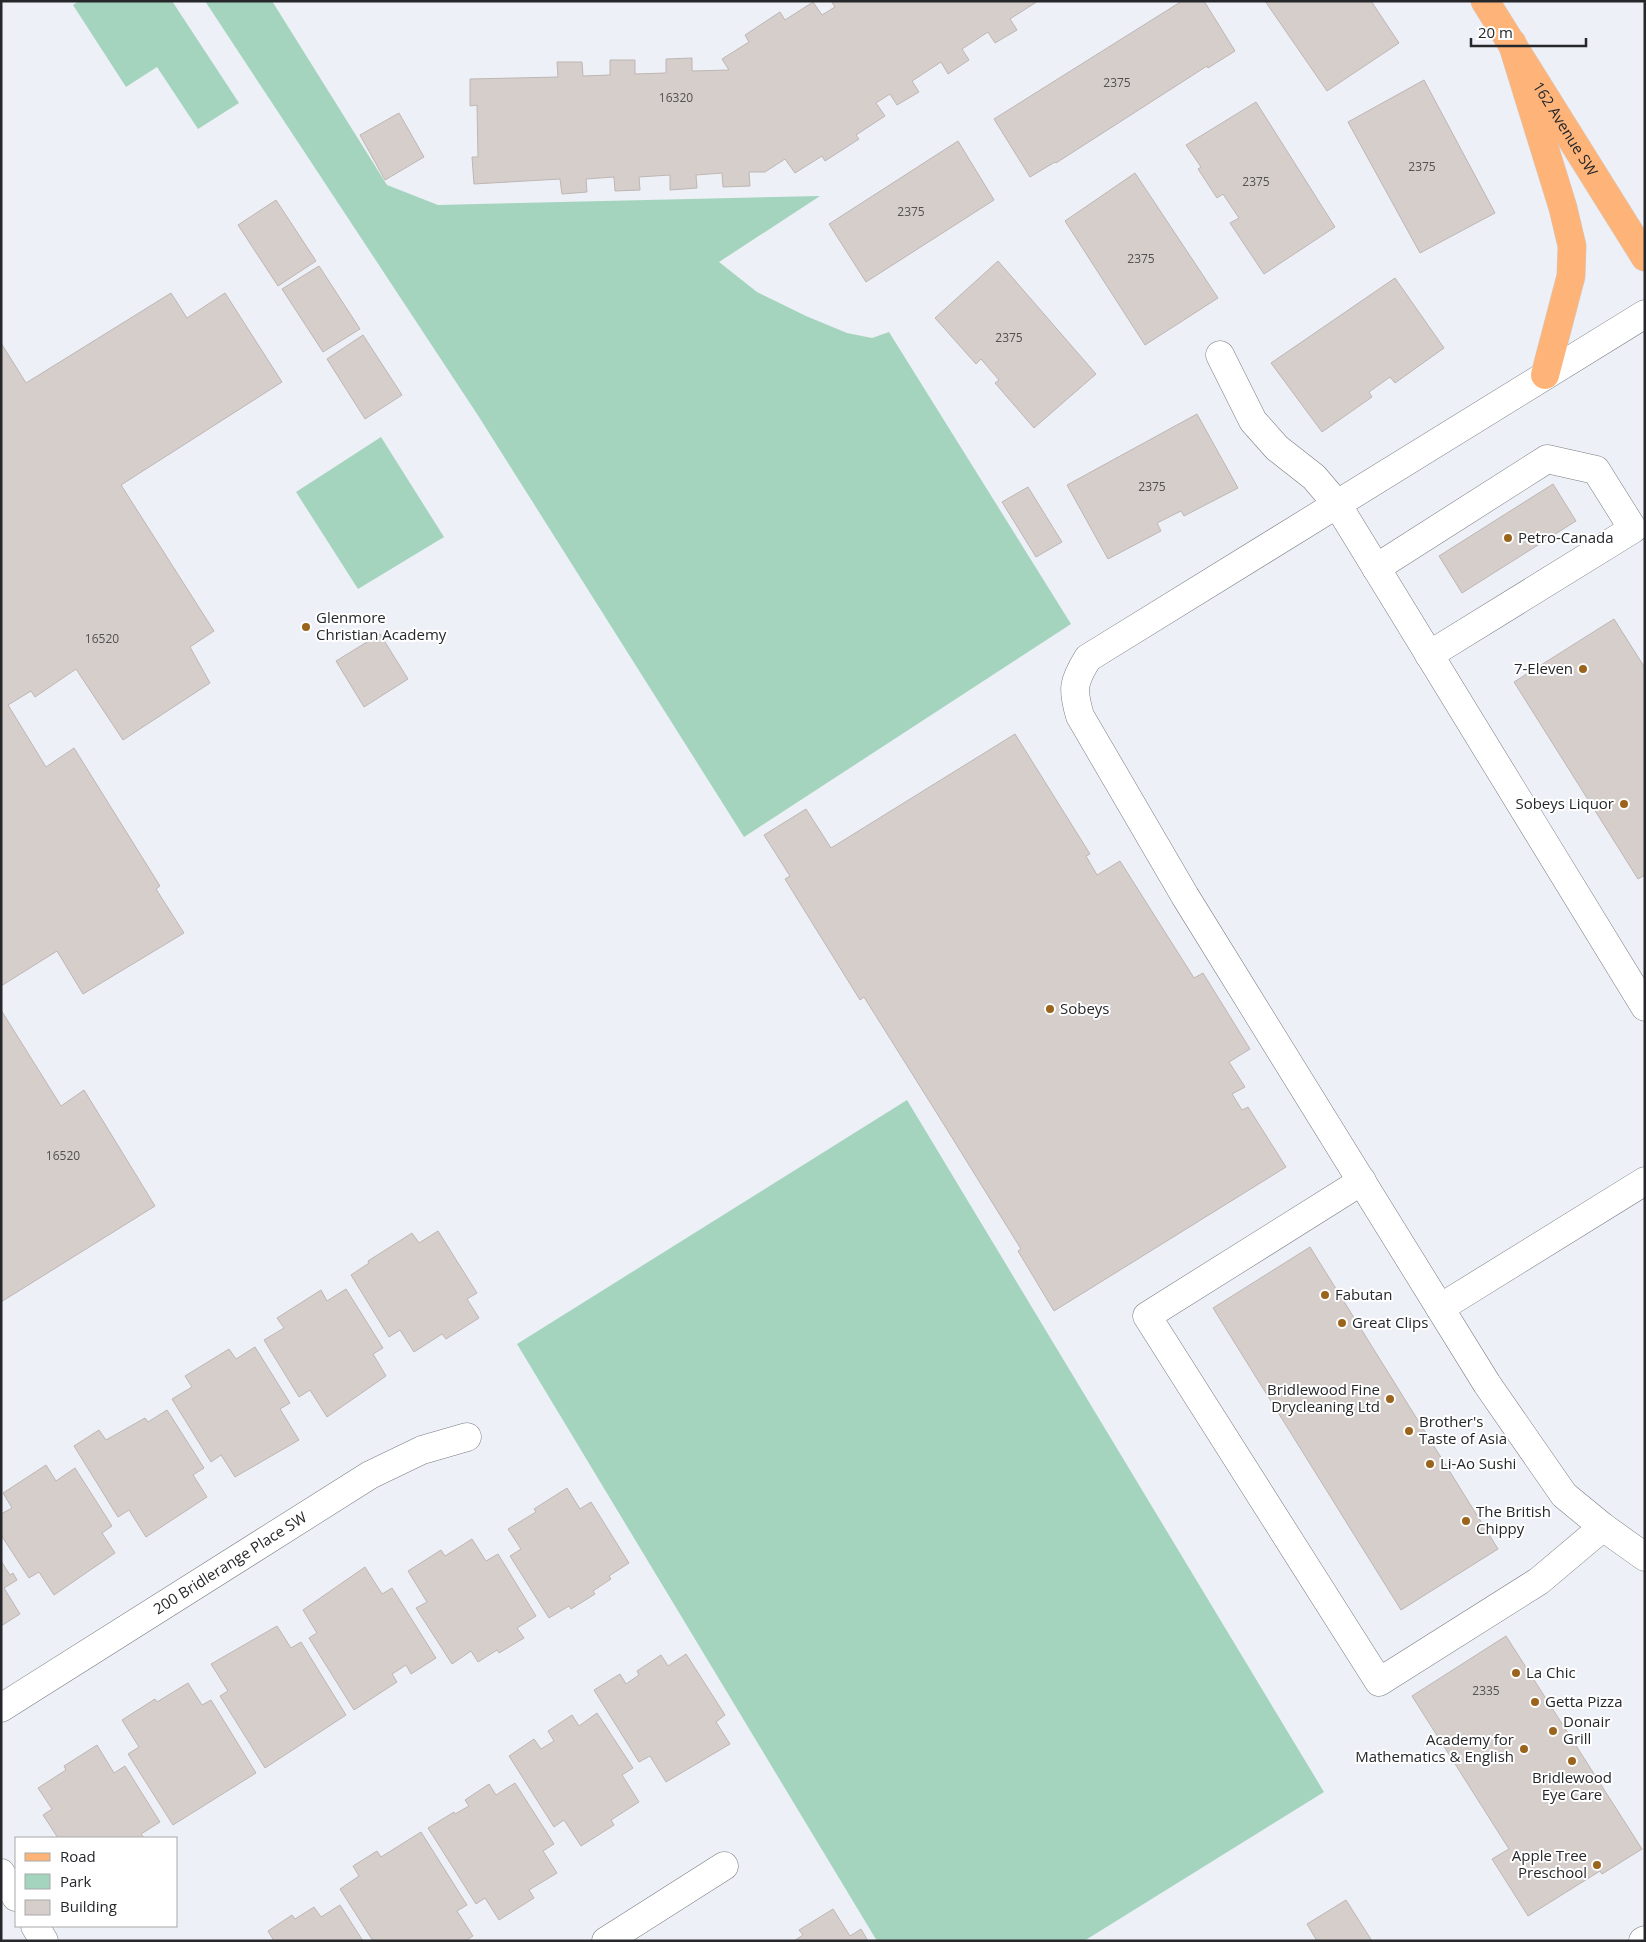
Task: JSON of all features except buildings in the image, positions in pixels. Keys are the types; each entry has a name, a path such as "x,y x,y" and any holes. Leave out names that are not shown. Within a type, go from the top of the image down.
{"main road":[{"name":"162 Avenue SW","path":"1485,1 1645,257"},
{"path":"1512,43 1563,208 1572,246 1571,276 1545,375"}],"street":[{"path":"1645,314 1088,658 1076,678 1074,694 1080,716 1184,896 1487,1384 1564,1495 1603,1527 1645,1557"},
{"path":"1220,355 1254,421 1277,448 1314,477 1337,504 1645,1007"},
{"path":"1376,568 1547,459 1596,470 1628,521 1633,530 1429,655"},
{"path":"1362,1181 1147,1316 1379,1682 1539,1581 1603,1527"},
{"path":"1440,1308 1645,1181"},
{"name":"200 Bridlerange Place SW","path":"1,1708 370,1475 422,1450 467,1438"},
{"path":"606,1941 724,1866"},
{"path":"1,1873 15,1895"},
{"path":"35,1927 44,1941"}],"green space":[{"path":"79,1 172,1 239,103 198,129 157,67 126,87 73,5"},
{"path":"205,1 272,1 387,185 438,205 820,196 719,262 757,292 806,316 847,333 872,338 889,332 1071,624 744,837 479,417"},
{"path":"381,437 444,537 358,589 296,492"},
{"path":"907,1100 1324,1792 1084,1941 877,1941 517,1344"}],"place":[{"name":"Petro-Canada","path":"1508,538"},
{"name":"Glenmore Christian Academy","path":"306,627"},
{"name":"7-Eleven","path":"1583,669"},
{"name":"Sobeys Liquor","path":"1624,804"},
{"name":"Sobeys","path":"1050,1009"},
{"name":"Fabutan","path":"1325,1295"},
{"name":"Great Clips","path":"1342,1323"},
{"name":"Bridlewood Fine Drycleaning Ltd","path":"1390,1399"},
{"name":"Brother's Taste of Asia","path":"1409,1431"},
{"name":"Li-Ao Sushi","path":"1430,1464"},
{"name":"The British Chippy","path":"1466,1521"},
{"name":"La Chic","path":"1516,1673"},
{"name":"Getta Pizza","path":"1535,1702"},
{"name":"Donair Grill","path":"1553,1731"},
{"name":"Academy for Mathematics & English","path":"1524,1749"},
{"name":"Bridlewood Eye Care","path":"1572,1761"},
{"name":"Apple Tree Preschool","path":"1597,1865"}]}
